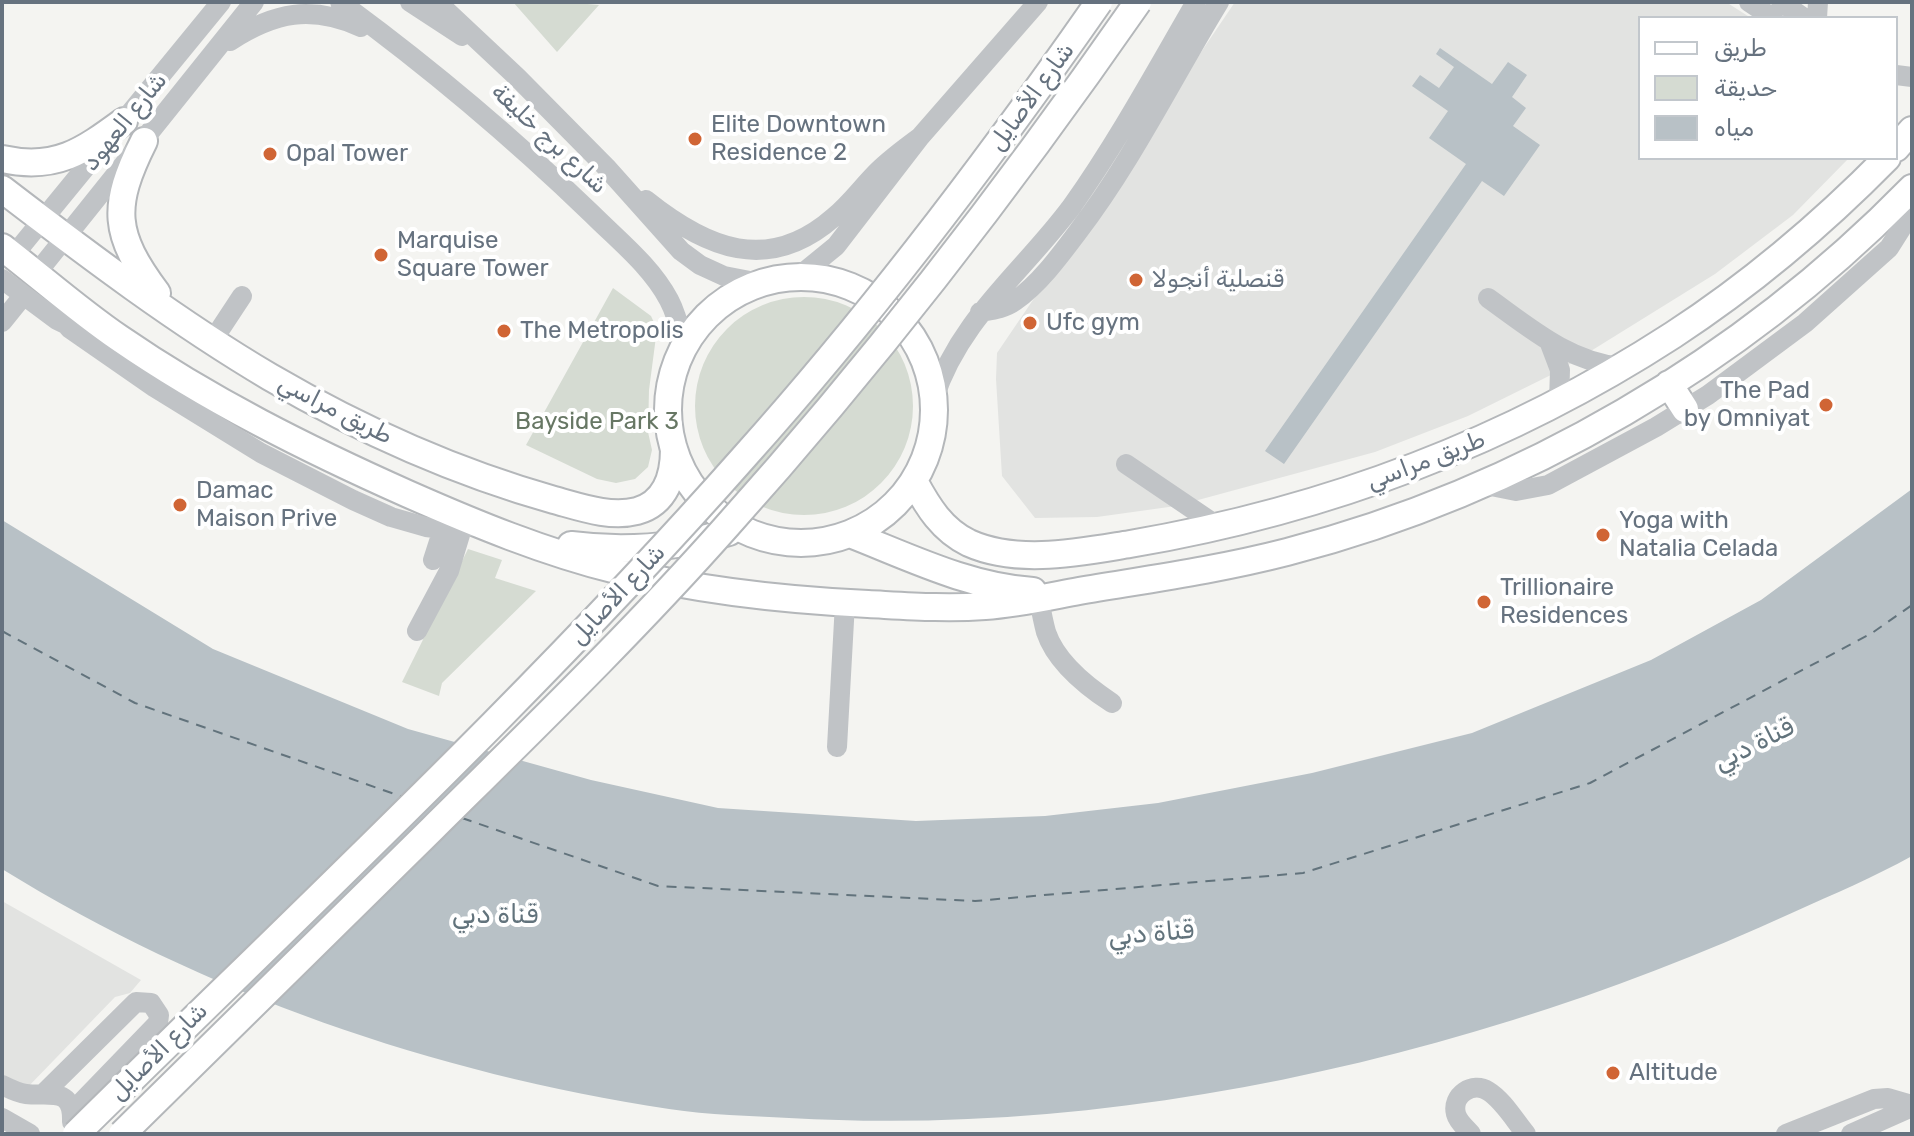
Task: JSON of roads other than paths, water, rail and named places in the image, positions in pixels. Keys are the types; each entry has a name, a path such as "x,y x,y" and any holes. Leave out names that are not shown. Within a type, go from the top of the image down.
{"main road":[{"name":"شارع الأصايل","path":"74,1127 538,679 704,503 898,274 1003,138 1099,2"},
{"name":"شارع الأصايل","path":"122,1134 564,699 727,526 860,372 960,248 1138,2"},
{"path":"2,159 32,163 63,159 91,145 124,121"},
{"path":"1898,146 1912,130"},
{"path":"144,141 124,190 122,231 138,267 171,312"},
{"name":"طريق مراسي","path":"914,481 936,518 952,533 992,550 1037,554 1082,552 1219,527 1395,475 1508,428 1559,402 1684,327 1757,275 1858,188 1885,160"},
{"name":"طريق مراسي","path":"2,189 171,312 282,383 372,431 498,482 588,510 639,511 656,501 668,486 674,468 674,449"},
{"name":"طريق مراسي","path":"1079,591 1186,575 1292,551 1396,518 1481,484 1594,429 1731,343 1858,241 1909,191"},
{"name":"طريق مراسي","path":"6,261 29,285 161,366 262,425 376,480 459,527"},
{"path":"798,277 831,281 863,292 890,311 912,336 927,366 934,398 931,442 914,481 886,513 850,534 813,543 776,541 740,528 711,508 688,481 674,449 668,423 668,397 684,346 700,323 721,304 755,282 798,277"},
{"path":"1669,384 1685,409"},
{"path":"459,527 561,544 634,549 693,542 740,528"},
{"path":"459,527 505,536 644,577 734,593 845,603 958,607 1039,599 1079,591"},
{"path":"850,534 975,581 1026,590 1079,591"}],"street":[{"path":"204,22 212,2"},
{"name":"شارع العهود","path":"6,261 221,2"},
{"name":"شارع العهود","path":"2,322 66,236 254,2"},
{"name":"شارع برج خليفة","path":"340,2 404,49 499,127 638,260 669,299 679,322 684,346"},
{"path":"410,2 456,34 481,43"},
{"path":"798,277 836,246 920,137 1038,2"},
{"path":"1117,157 1196,2"},
{"path":"934,398 949,360 980,312 1117,157 1219,2"},
{"path":"1749,2 1770,16"},
{"path":"1781,2 1801,16"},
{"name":"شارع برج خليفة","path":"442,4 606,167 681,251 700,265 724,276 755,282"},
{"path":"216,49 267,21 306,14 345,20 404,49"},
{"path":"606,167 692,234 728,246 749,250 769,249 805,238 822,228 876,173 920,137"},
{"path":"1858,188 1869,160"},
{"path":"1481,484 1516,491 1548,485 1685,409 1757,360 1805,323 1889,248 1901,229 1909,191"},
{"path":"29,285 69,328 154,387 261,453 391,517 426,527 459,527"},
{"path":"209,338 238,294"},
{"path":"1488,298 1549,341 1591,361 1621,367"},
{"path":"69,328 83,333 111,333"},
{"path":"1549,341 1560,370 1559,402"},
{"path":"1126,464 1219,527"},
{"path":"437,562 459,527"},
{"path":"417,631 449,571 459,527"},
{"path":"1039,599 1047,634 1057,651 1091,689 1112,703"},
{"path":"837,747 845,603"},
{"path":"2,1085 27,1094 44,1093 62,1097 74,1127 158,1023 159,1015 151,1003 136,1002 44,1093"},
{"path":"1471,1134 1456,1115 1456,1104 1461,1094 1470,1088 1490,1092 1526,1134"},
{"path":"1786,1134 1874,1099 1888,1098 1912,1106"},
{"path":"1851,1134 1912,1106"},
{"path":"2,1118 16,1134"},
{"path":"2,1118 30,1134"}],"water":[{"path":"1440,48 1492,84 1508,62 1527,75 1512,97 1526,108 1513,126 1540,145 1504,196 1482,181 1284,464 1265,451 1466,164 1429,138 1448,111 1412,86 1420,75 1439,88 1454,67 1436,54"},
{"name":"قناة دبي","path":"1912,489 1912,856 1725,942 1584,996 1425,1046 1246,1087 1155,1102 973,1119 881,1121 789,1118 669,1109 494,1074 323,1022 159,954 79,914 2,869 2,520 213,649 408,729 591,780 718,808 916,821 1045,816 1158,803 1312,773 1472,733 1651,660 1761,600"}],"place":[{"name":"Elite Downtown Residence 2","path":"695,139"},
{"name":"Opal Tower","path":"270,154"},
{"name":"Marquise Square Tower","path":"381,255"},
{"name":"قنصلية أنجولا","path":"1136,280"},
{"name":"Ufc gym","path":"1030,323"},
{"name":"The Metropolis","path":"504,331"},
{"name":"The Pad by Omniyat","path":"1826,405"},
{"name":"Damac Maison Prive","path":"180,505"},
{"name":"Yoga with Natalia Celada","path":"1603,535"},
{"name":"Trillionaire Residences","path":"1484,602"},
{"name":"Altitude","path":"1613,1073"}],"park label":[{"name":"Bayside Park 3","path":"597,422"}]}
